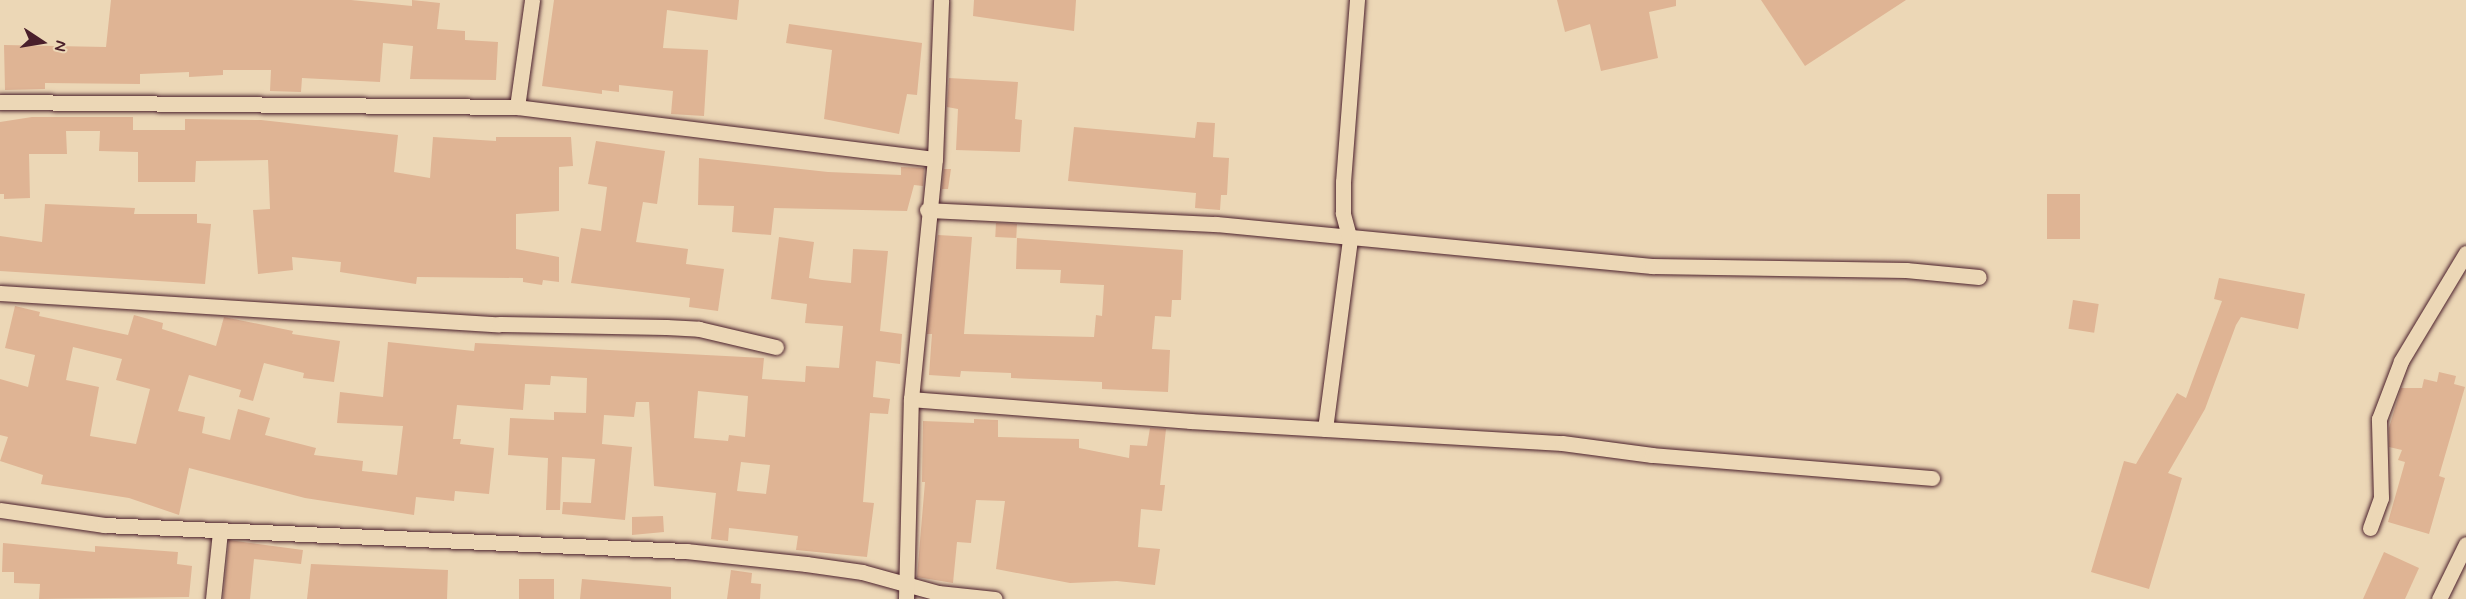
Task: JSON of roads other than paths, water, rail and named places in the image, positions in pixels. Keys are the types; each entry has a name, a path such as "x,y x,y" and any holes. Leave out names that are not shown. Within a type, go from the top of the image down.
{"street":[{"path":"518,107 532,0"},
{"path":"907,591 911,399 927,210 935,159 941,0"},
{"path":"1325,429 1350,240 1343,213 1343,182 1357,0"},
{"path":"0,102 518,107 935,159"},
{"path":"927,210 1215,224 1350,240 1652,266 1906,270 1979,276"},
{"path":"2370,528 2381,498 2379,419 2401,361 2466,252"},
{"path":"0,293 499,324 699,329 776,347"},
{"path":"911,399 1325,429 1562,443 1652,455 1932,478"},
{"path":"0,510 104,525 686,551 806,564 907,591 995,599"},
{"path":"213,599 220,531"},
{"path":"2439,599 2466,544"}]}
